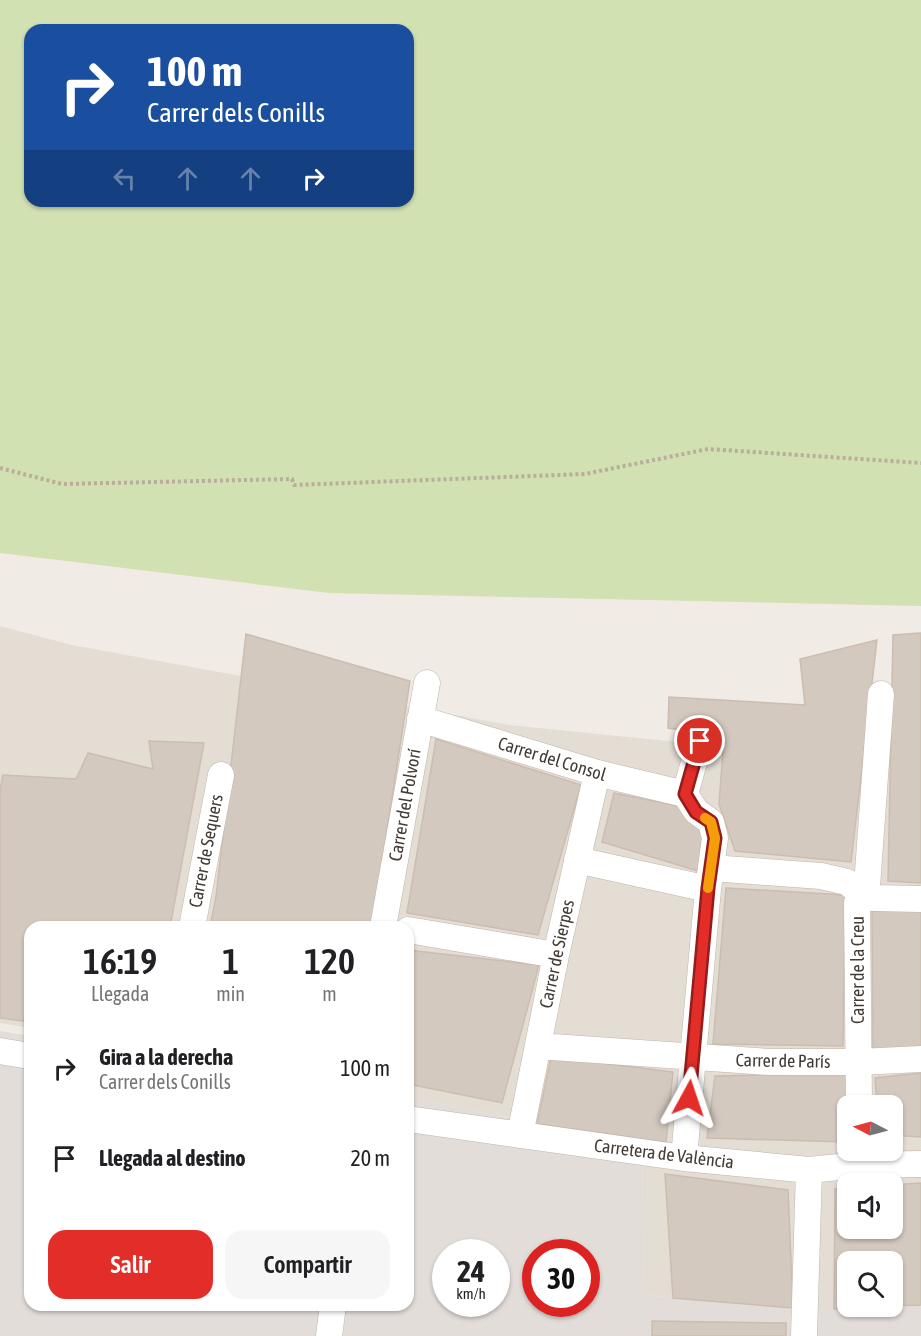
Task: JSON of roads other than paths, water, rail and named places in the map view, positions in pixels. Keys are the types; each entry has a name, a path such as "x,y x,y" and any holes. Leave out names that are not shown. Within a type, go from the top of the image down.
{"street":[{"name":"Carrer del Polvorí","path":"392,921 427,683"},
{"name":"Carrer de la Creu","path":"859,1095 857,903 867,886 881,694"},
{"name":"Carrer del Consol","path":"420,719 597,773 685,794"},
{"path":"684,1158 715,838 711,822 696,812 685,794 700,741"},
{"name":"Carrer de Sierpes","path":"520,1136 556,955 597,773"},
{"name":"Carrer de Sequers","path":"193,921 221,775"},
{"path":"577,860 710,878 821,876 847,882 862,894 873,898 921,899"},
{"path":"414,931 556,955"},
{"name":"Carrer de París","path":"538,1046 769,1062 921,1059"},
{"path":"0,1051 24,1055"},
{"name":"Carretera de València","path":"414,1120 684,1158 809,1170 846,1161"},
{"name":"Carretera de València","path":"890,1161 921,1164"},
{"path":"804,1336 809,1170"},
{"path":"329,1336 332,1311"}]}
